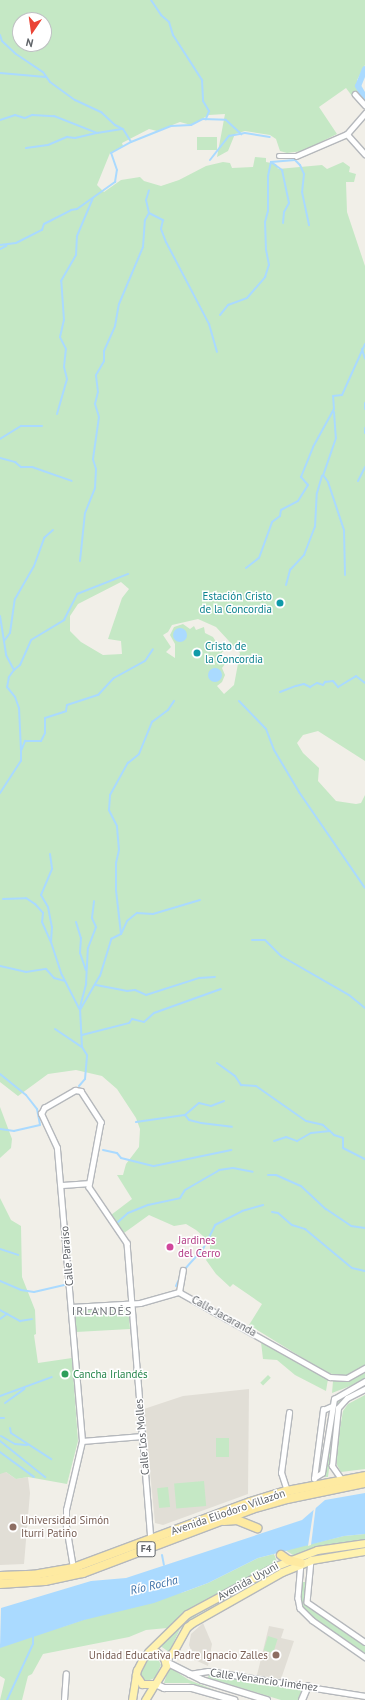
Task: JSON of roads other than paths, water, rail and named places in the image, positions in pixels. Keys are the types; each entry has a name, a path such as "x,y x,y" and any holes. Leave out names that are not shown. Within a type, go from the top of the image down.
{"highway":[{"name":"Avenida Eliodoro Villazón","path":"0,1576 33,1575 73,1568 213,1515 314,1482 365,1476"},
{"name":"Avenida Eliodoro Villazón","path":"0,1584 44,1580 82,1573 212,1523 288,1499 365,1483"},
{"path":"212,1523 237,1520 257,1528"},
{"path":"285,1557 301,1563"}],"main road":[{"name":"Avenida Uyuni","path":"148,1652 187,1614 285,1557 365,1542"},
{"name":"Avenida Uyuni","path":"166,1661 192,1623 301,1563 365,1551"},
{"path":"132,1700 136,1675 143,1658 148,1652 158,1652 166,1661 187,1674 266,1700"},
{"path":"145,1700 154,1685 160,1679 166,1661"},
{"path":"136,1675 142,1684 164,1688 192,1688 229,1699"},
{"path":"302,1700 308,1686"}],"street":[{"path":"355,94 365,105"},
{"path":"279,156 296,156 346,134 365,112"},
{"path":"346,134 365,154"},
{"name":"Calle Paraíso","path":"73,1568 66,1526 66,1510 82,1441 57,1148 41,1114 44,1108 75,1090 81,1091 102,1127 88,1183"},
{"path":"61,1185 88,1183"},
{"name":"Calle Los Molles","path":"88,1183 127,1243 151,1539"},
{"path":"179,1292 183,1270"},
{"name":"Calle Jacaranda","path":"71,1307 131,1303 179,1292 330,1377 347,1378 365,1368"},
{"path":"314,1482 322,1473 334,1398 365,1381"},
{"path":"341,1480 332,1466 337,1413 342,1402 365,1389"},
{"path":"314,1482 323,1410 332,1406"},
{"path":"286,1491 281,1473 289,1413"},
{"path":"82,1441 142,1436"},
{"path":"311,1560 307,1602 365,1642"},
{"path":"301,1563 298,1598 300,1608 304,1614 365,1657"},
{"name":"Calle Venancio Jiménez","path":"187,1674 208,1671 365,1696"},
{"path":"64,1700 66,1674"},
{"path":"229,1699 230,1689"}],"water":[{"path":"180,628 185,630 187,635 185,640 180,642 175,640 173,635 175,630"},
{"path":"215,668 220,670 222,675 220,680 215,682 210,680 208,675 210,670"},
{"name":"Río Rocha","path":"365,1493 365,1534 344,1536 258,1558 208,1583 154,1603 84,1620 0,1648 1,1608 91,1581 126,1578 302,1520 325,1500"}],"waterway":[{"path":"151,0 161,15 169,22 173,35 202,80 203,101 209,111 206,119"},
{"path":"0,35 2,41 16,54 43,72 50,82 75,100 101,112 115,125 123,129 131,142"},
{"path":"365,69 358,86 365,98"},
{"path":"0,73 46,77"},
{"path":"0,120 15,115 25,118 32,115 54,116 97,133 122,129"},
{"path":"0,245 16,243 42,230 44,224 71,210 77,209 115,182 117,170 111,153 131,142 171,126 191,125 203,119 226,120 241,134"},
{"path":"26,148 48,145 67,137 75,138 97,133"},
{"path":"210,160 229,136 245,133 270,137"},
{"path":"271,162 295,160 300,165 304,174 302,192 309,225"},
{"path":"271,162 282,170 289,203 284,212 283,223"},
{"path":"220,315 228,305 247,298 265,277 269,265 266,250 265,222 268,211 268,176 271,162"},
{"path":"80,561 85,513 95,488 96,469 93,459 99,417 95,404 98,392 96,375 104,361 104,351 115,326 119,304 143,247 145,220 149,213 146,200 149,190"},
{"path":"57,414 67,379 64,367 66,349 60,337 64,320 61,281 76,255 77,236 93,198"},
{"path":"149,213 163,220 161,229 166,242 209,324 217,352"},
{"path":"0,249 6,246"},
{"path":"246,568 259,558 272,522 280,516 281,510 298,501 308,485 301,477 313,447 334,409 333,396 342,395 365,344"},
{"path":"362,349 365,359"},
{"path":"365,403 365,409"},
{"path":"334,412 336,438 323,475 328,482 344,530 345,575"},
{"path":"0,439 21,426 42,426"},
{"path":"365,428 365,433"},
{"path":"0,458 15,462 21,467 32,467 72,481"},
{"path":"358,481 365,467"},
{"path":"286,585 290,570 304,555 315,527 317,493 322,476"},
{"path":"4,641 10,633 15,599 34,566 44,538 53,530"},
{"path":"14,670 20,665 31,640 64,620 77,594 128,574"},
{"path":"0,616 6,655 14,670 9,677 7,687 15,697 19,708 21,750"},
{"path":"0,793 21,761 21,751 25,741 41,741 45,733 45,718 66,711 67,705 98,695 114,678 145,661 153,649"},
{"path":"280,692 304,684 310,687 317,683 323,685 325,682 333,681 338,687 356,676 365,683"},
{"path":"121,934 116,890 116,863 119,850 117,826 109,810 110,795 128,763 139,754 152,722 168,710 174,701"},
{"path":"239,701 266,729 274,750 299,792 365,888"},
{"path":"50,854 52,869 41,895 48,907 52,927 51,942 62,975 79,1009"},
{"path":"3,899 26,898 35,904 43,913 42,922 51,942"},
{"path":"79,1086 85,1079 87,1055 82,1047 80,1010 100,976 111,939 121,934 127,921 137,913 153,914 200,900"},
{"path":"80,1007 86,984 88,948 96,927 92,918 94,901"},
{"path":"76,922 81,938 80,953 86,970"},
{"path":"252,940 265,940 281,956 349,995 365,1008"},
{"path":"0,966 26,972 46,969 54,978 65,981"},
{"path":"96,985 127,991 135,990 146,995 199,978 215,977"},
{"path":"82,1035 129,1023 132,1019 144,1022 154,1013 221,989"},
{"path":"55,1029 82,1047"},
{"path":"217,1063 235,1076 241,1085 256,1086 306,1121 323,1125 334,1135 343,1138 343,1148 365,1159"},
{"path":"0,1074 26,1095 37,1109 40,1125 14,1131 0,1129"},
{"path":"185,1115 199,1103 211,1106 224,1101"},
{"path":"136,1122 185,1115 189,1120 232,1127"},
{"path":"274,1141 286,1137 297,1141 311,1133 330,1131"},
{"path":"103,1150 117,1153 121,1158 154,1166 231,1150"},
{"path":"118,1222 128,1213 148,1205 180,1198 185,1190 219,1170 233,1168 253,1172"},
{"path":"268,1175 276,1175 301,1186 326,1209 351,1226 365,1228"},
{"path":"184,1270 203,1249 215,1225 242,1211 263,1205"},
{"path":"272,1212 278,1213 292,1225 305,1229 352,1268 365,1271"},
{"path":"0,1249 18,1255"},
{"path":"176,1286 180,1277"},
{"path":"0,1281 21,1290 34,1292 64,1285"},
{"path":"0,1310 20,1321 32,1319"},
{"path":"0,1319 7,1314"},
{"path":"0,1396 52,1377"},
{"path":"5,1403 24,1389"},
{"path":"10,1428 11,1433 51,1459"},
{"path":"1,1436 15,1444 27,1445"},
{"path":"0,1441 45,1477"},
{"path":"0,1452 34,1477"},
{"path":"162,1555 164,1565"},
{"path":"7,1700 33,1644 33,1635"}],"place":[{"name":"Estación Cristo de la Concordia","path":"280,603"},
{"name":"Cristo de la Concordia","path":"197,653"},
{"name":"Jardines del Cerro","path":"170,1247"},
{"name":"Cancha Irlandés","path":"65,1374"},
{"name":"Universidad Simón Iturri Patiño","path":"13,1527"},
{"name":"Unidad Educativa Padre Ignacio Zalles","path":"276,1655"}],"district":[{"name":"IRLANDÉS","path":"102,1311"}]}
